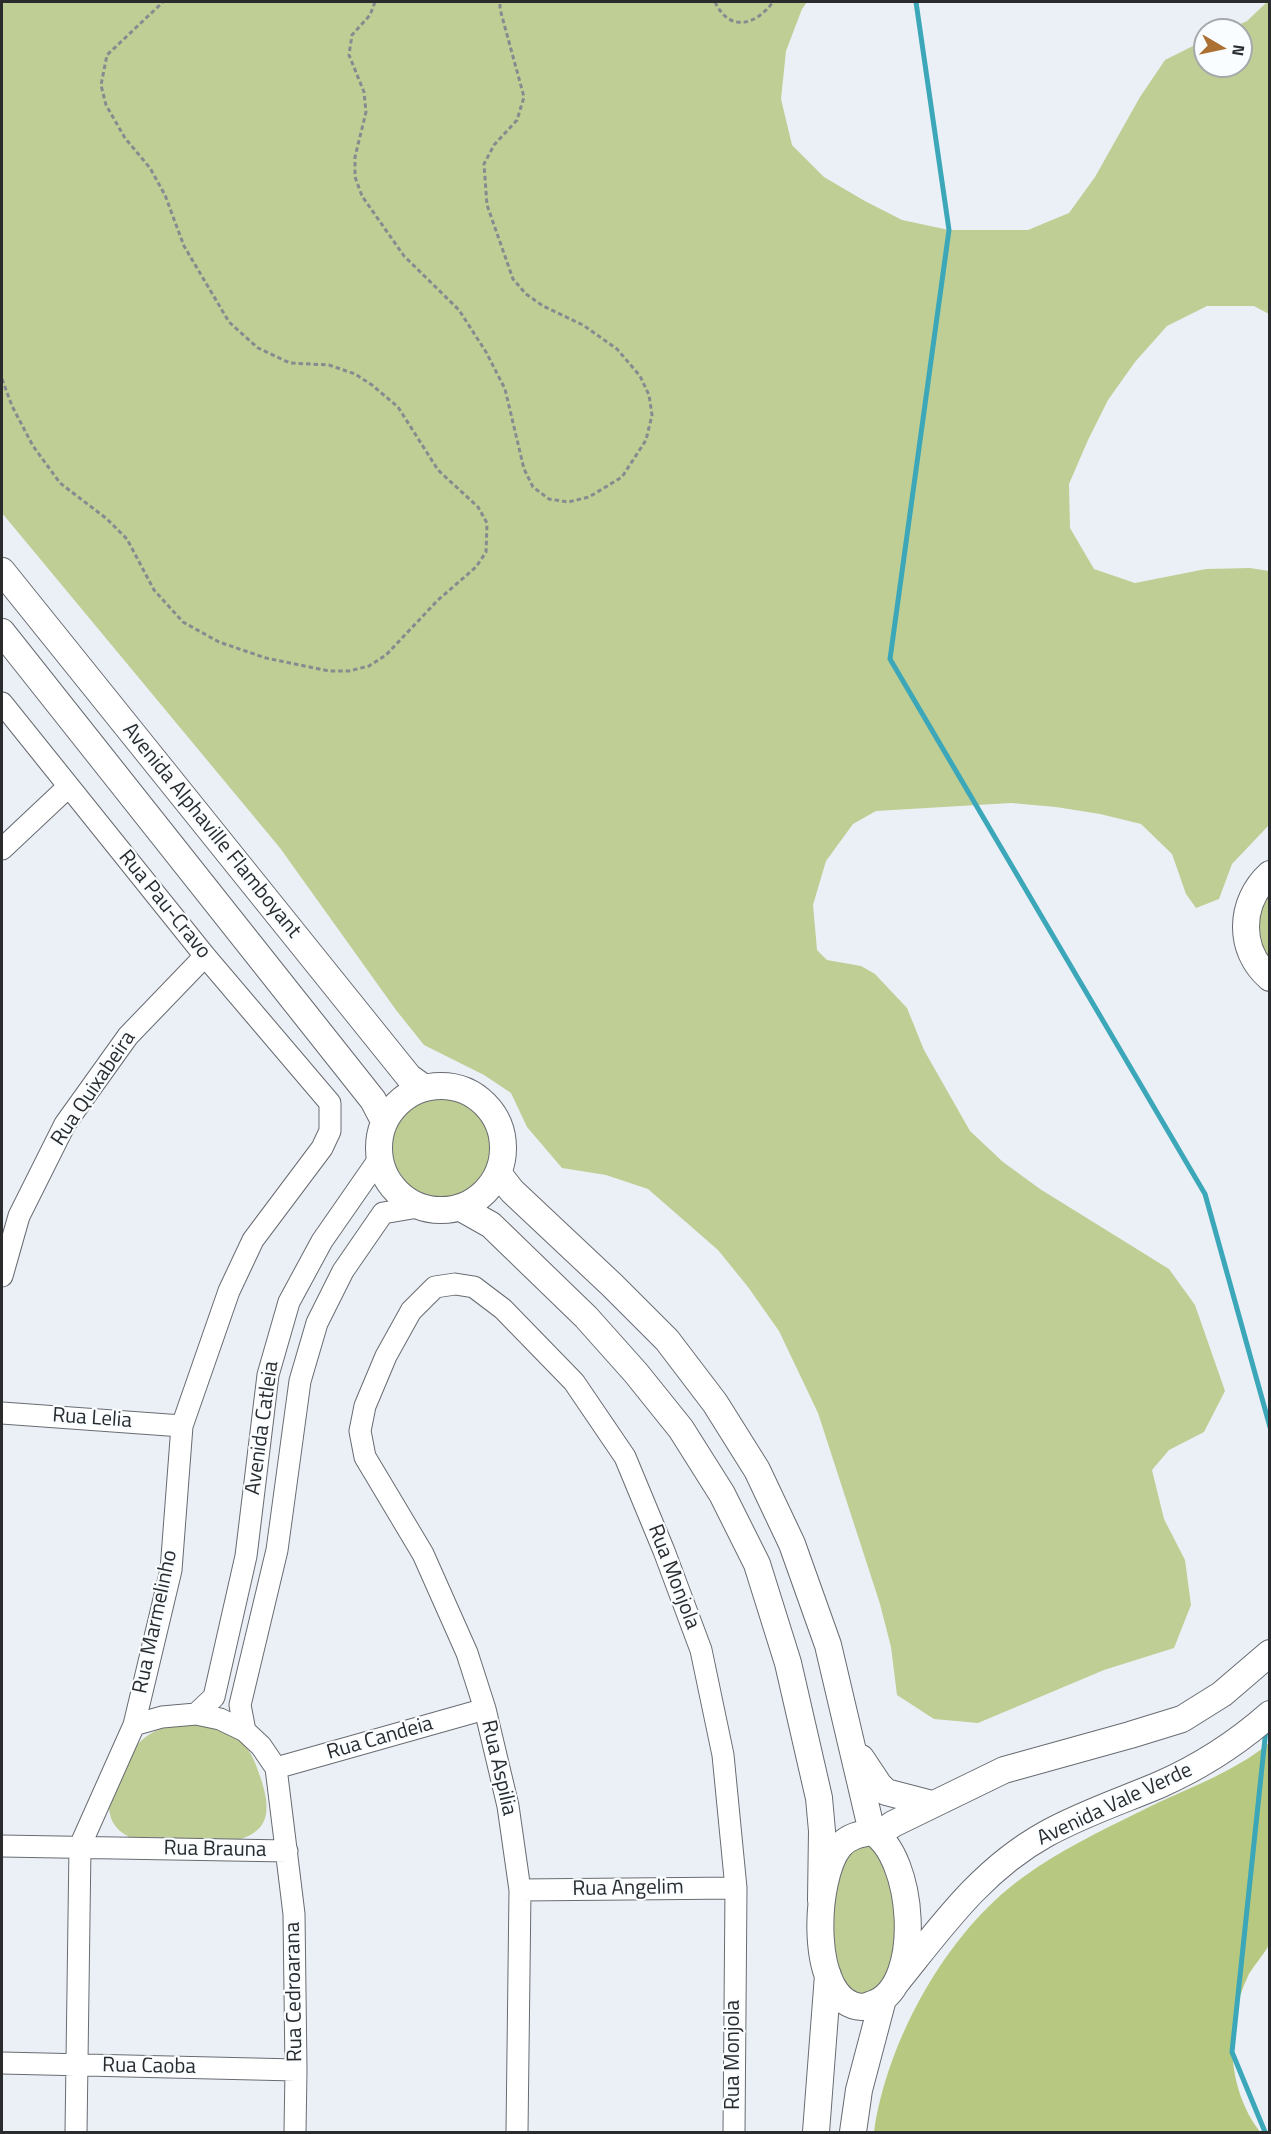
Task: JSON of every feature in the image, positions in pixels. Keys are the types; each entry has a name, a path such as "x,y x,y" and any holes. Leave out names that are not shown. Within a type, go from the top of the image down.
{"street":[{"name":"Avenida Alphaville Flamboyant","path":"2,571 409,1077 423,1087"},
{"name":"Avenida Alphaville Flamboyant","path":"2,632 373,1100 384,1121"},
{"name":"Rua Pau-Cravo","path":"2,703 205,956 330,1103"},
{"path":"2,849 68,787"},
{"path":"1269,874 1254,891 1246,911 1245,932 1250,953 1261,971 1269,978"},
{"name":"Rua Quixabeira","path":"2,1276 19,1216 65,1124 128,1036 205,956"},
{"path":"443,1085 463,1089 480,1099 494,1114 502,1133 503,1153 498,1173 483,1194 461,1208 446,1211 418,1207 400,1196 386,1179 379,1159 379,1140 384,1121 394,1106 407,1095 423,1087 443,1085"},
{"name":"Rua Marmelinho","path":"76,2133 80,1846 134,1725 171,1570 182,1426 229,1291 253,1239 322,1148 330,1131 330,1103"},
{"name":"Avenida Catleia","path":"196,1714 214,1696 246,1556 268,1375 289,1302 322,1241 379,1159"},
{"path":"498,1173 512,1191 667,1340 715,1403 757,1470 792,1544 828,1645 875,1833 891,1850 907,1900 908,1932 903,1964 889,1991 859,2090 853,2133"},
{"name":"Avenida Catleia","path":"245,1731 240,1705 277,1550 300,1381 317,1323 343,1271 383,1213 418,1207"},
{"path":"461,1208 491,1225 586,1317 636,1373 681,1429 722,1494 756,1564 794,1684 819,1798 822,1831 819,1939 828,1975 836,1992 846,2002 863,2007 889,1991"},
{"name":"Rua Monjola","path":"360,1431 365,1406 386,1356 411,1311 435,1287 456,1284 474,1287 503,1309 574,1382 625,1457 664,1551 701,1650 723,1755 736,1888 734,2133"},
{"name":"Rua Lelia","path":"2,1413 182,1426"},
{"name":"Rua Aspilia","path":"360,1431 365,1457 423,1554 467,1653 484,1709 508,1806 520,1890 517,2133"},
{"path":"821,1900 830,1865 839,1847 852,1836 875,1833 1004,1770 1130,1736 1182,1719 1222,1694 1269,1653"},
{"name":"Rua Candeia","path":"276,1768 484,1709"},
{"name":"Rua Brauna","path":"2,1846 287,1851 276,1768 261,1746 245,1731 220,1719 196,1714 162,1717 134,1725"},
{"name":"Avenida Vale Verde","path":"889,1991 964,1899 1000,1865 1046,1834 1096,1810 1160,1785 1206,1762 1248,1734 1269,1714"},
{"path":"852,1743 886,1792 932,1804"},
{"name":"Rua Cedroarana","path":"287,1851 294,1914 295,2133"},
{"name":"Rua Angelim","path":"520,1890 736,1888"},
{"path":"816,2133 828,1975"},
{"name":"Rua Caoba","path":"2,2063 296,2070"}],"path":[{"path":"2,379 12,406 33,446 60,483 107,519 127,539 154,590 183,622 219,642 266,658 329,671 349,671 369,666 387,655 438,600 476,567 486,552 487,523 478,507 438,470 398,407 355,374 329,365 290,363 258,348 229,322 184,246 165,195 150,168 125,138 106,105 101,85 107,55 163,2"},
{"path":"375,2 370,15 352,35 349,55 364,92 366,112 355,157 355,177 362,196 404,256 459,310 486,352 505,389 524,470 533,487 549,499 568,502 589,497 622,477 646,440 652,415 649,396 640,376 617,349 583,325 543,306 526,294 513,279 487,205 484,164 494,145 517,120 524,97 500,2"},
{"path":"715,2 719,10 735,22 746,22 764,14 773,2"}],"green space":[{"path":"2,2 807,2 802,9 786,51 781,99 792,145 824,177 902,220 949,230 1028,230 1069,213 1095,177 1140,97 1165,60 1193,46 1193,78 1253,78 1253,18 1250,18 1269,2 1269,314 1254,306 1207,306 1167,326 1135,362 1108,400 1069,484 1070,528 1094,569 1135,583 1206,569 1250,568 1269,571 1269,825 1232,864 1219,899 1196,908 1186,894 1172,854 1141,824 1100,814 1011,803 876,811 853,824 826,861 813,905 817,950 827,960 861,966 875,974 907,1008 924,1050 970,1131 1003,1162 1040,1189 1169,1269 1195,1305 1225,1391 1204,1432 1169,1450 1152,1470 1164,1519 1185,1560 1191,1605 1174,1648 1104,1670 978,1723 934,1719 897,1695 891,1647 880,1604 818,1413 779,1331 748,1287 718,1250 648,1189 606,1175 562,1168 527,1127 511,1093 484,1075 424,1045 396,1010 280,848 2,513"},
{"path":"1269,890 1269,962 1260,943 1258,926 1261,910"},
{"path":"441,1093 462,1097 480,1109 492,1127 496,1148 492,1169 480,1187 462,1199 441,1203 420,1199 402,1187 390,1169 386,1148 390,1127 402,1109 420,1097"},
{"path":"182,1723 222,1730 235,1737 248,1750 259,1772 267,1808 266,1817 257,1831 237,1840 129,1837 116,1827 111,1818 109,1801 127,1760 142,1741 152,1733"},
{"path":"1269,1743 1270,1941 1248,1976 1235,2015 1233,2035 1235,2076 1249,2114 1260,2132 874,2132 881,2097 892,2062 924,1991 969,1928 994,1901 1022,1878 1065,1850 1224,1772"},
{"path":"866,1842 890,1868 899,1932 887,1979 863,1997 852,1994 836,1971 830,1901 846,1853"}],"waterway":[{"path":"916,2 949,230 890,659 1205,1194 1270,1427"},
{"path":"1265,2132 1232,2052 1266,1729"}]}
